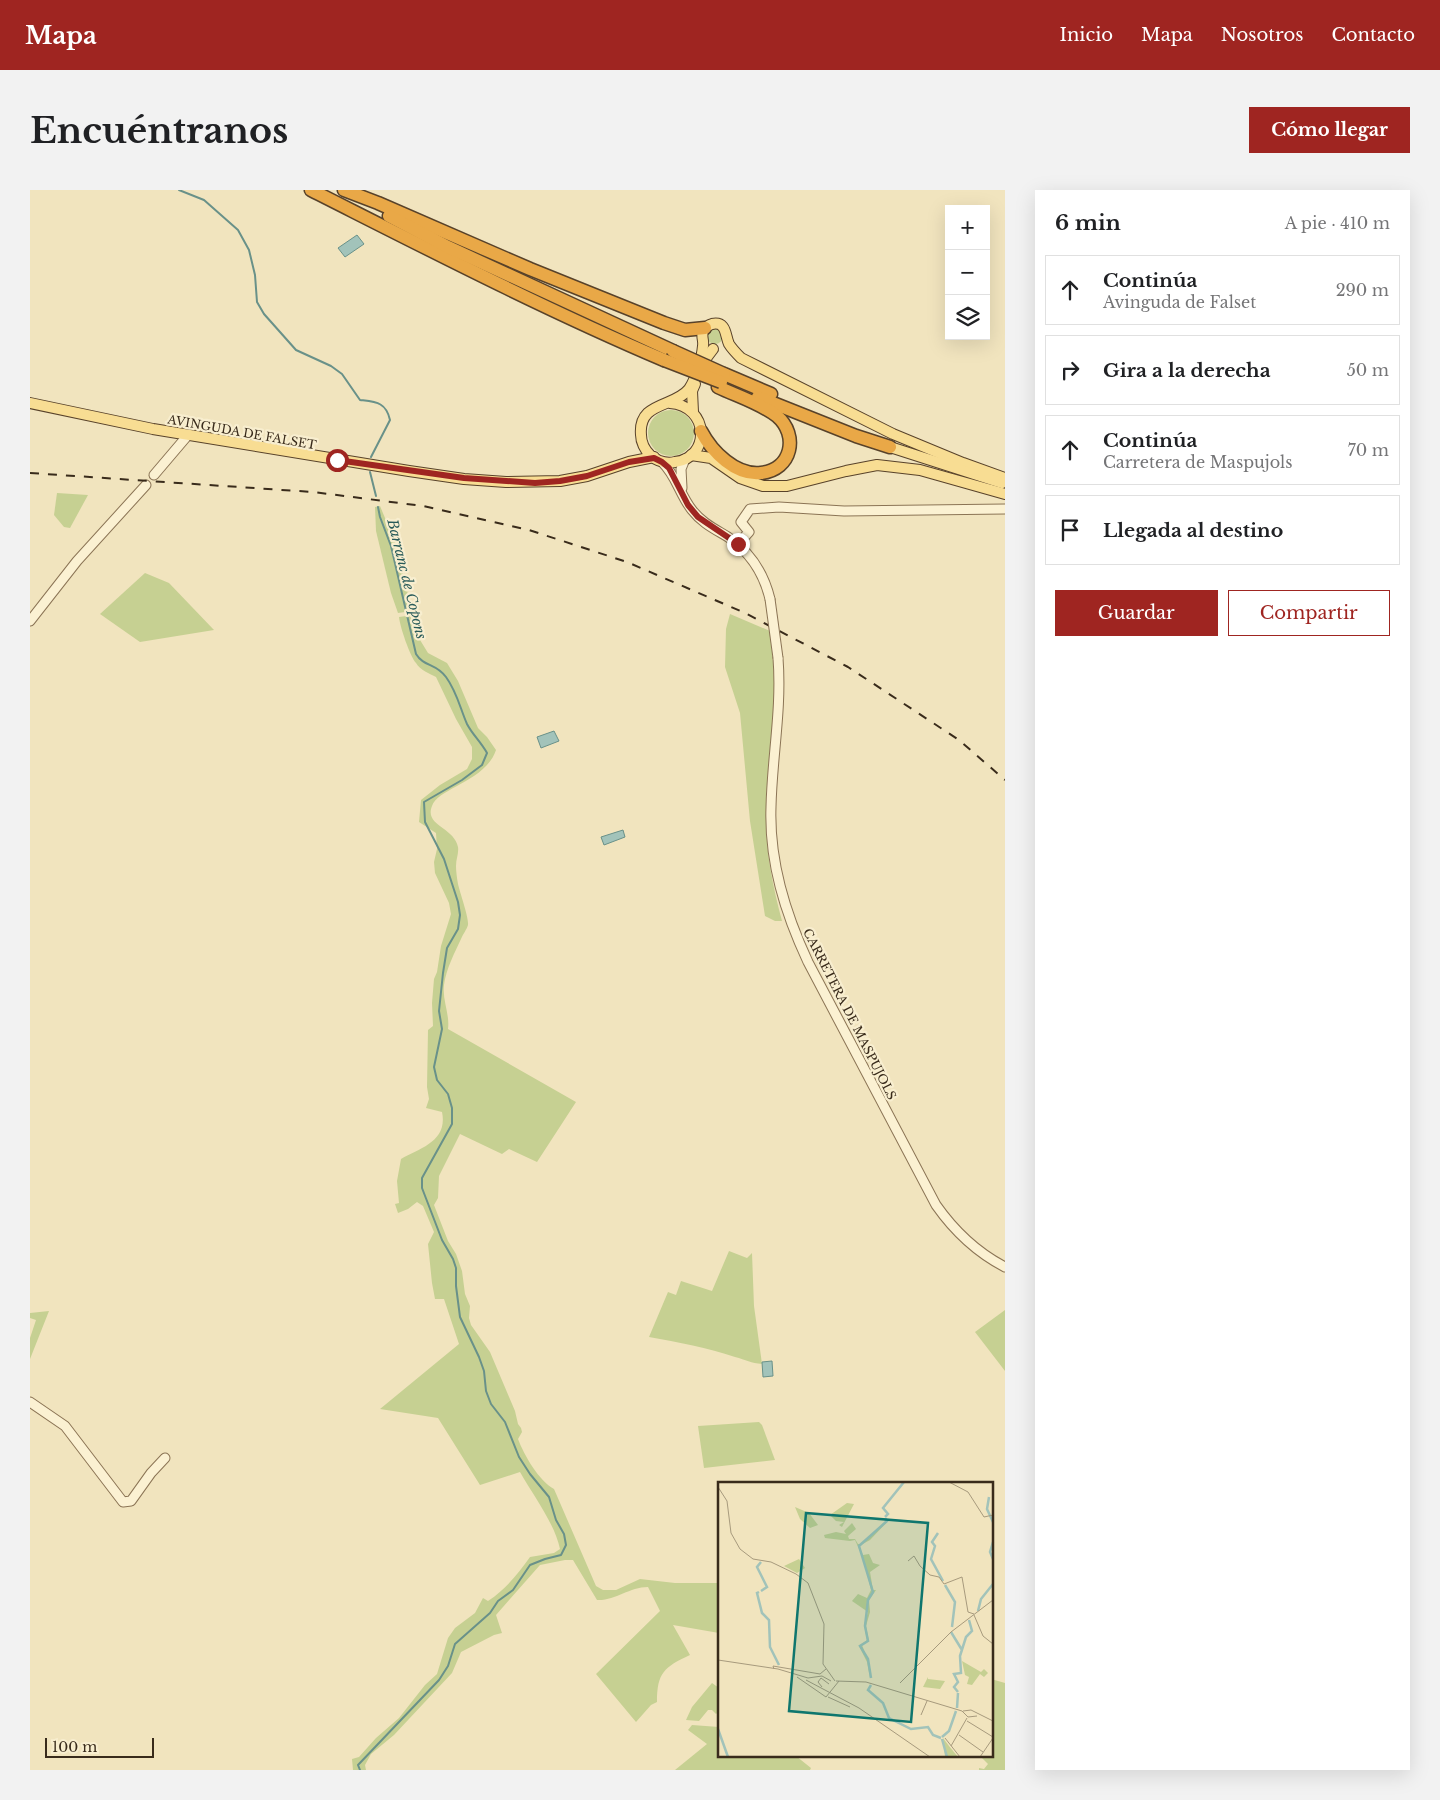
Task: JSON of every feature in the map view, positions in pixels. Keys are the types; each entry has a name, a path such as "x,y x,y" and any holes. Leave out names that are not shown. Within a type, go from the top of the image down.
{"highway":[{"path":"311,190 721,381 890,447"},
{"path":"342,190 447,253 639,349 668,356"},
{"path":"342,190 378,203 530,269 664,323 685,330 705,328"},
{"path":"701,431 708,445 717,453 736,467 751,473 764,473 778,467 783,462 790,448 789,434 778,417 721,381"}],"main road":[{"path":"670,403 685,406 693,412 699,422 701,431 700,442 688,457 675,463 658,460 645,448 642,442 642,426 647,415 657,406 679,399 689,388 702,356 704,342 702,335 705,328 712,324 722,326 726,331 730,345 741,358 893,434 1005,478"},
{"path":"704,342 713,349 720,348 727,339"},
{"path":"693,412 692,391 707,357 713,349"},
{"name":"AVINGUDA DE FALSET","path":"30,403 188,435 409,472 506,482 560,481 587,476 629,462 658,460"},
{"path":"629,462 642,442"},
{"path":"890,447 1005,484"},
{"path":"688,457 711,458 740,478 763,486 788,486 877,465 920,470 1005,494"}],"street":[{"path":"154,475 188,435"},
{"path":"684,498 680,476 688,457"},
{"name":"CARRETERA DE MASPUJOLS","path":"658,460 669,468 692,512 702,522 738,544 752,560 761,573 770,599 778,658 780,694 771,792 771,832 779,883 790,921 808,962 936,1205 951,1226 966,1241 987,1257 1005,1267"},
{"path":"30,621 77,561 146,485"},
{"path":"738,544 749,532 741,522 750,509 779,507 844,510 1005,510"},
{"path":"30,1402 66,1426 123,1502 131,1501 151,1472 165,1458"}],"green space":[{"path":"715,328 721,330 723,336 721,342 715,344 709,342 707,336 709,330"},
{"path":"671,410 684,414 690,420 694,433 690,446 684,452 671,456 658,452 652,446 648,433 652,420 658,414"},
{"path":"57,493 88,495 70,528 64,527 54,515"},
{"path":"380,506 395,542 412,611 398,613 391,593 376,531 375,507"},
{"path":"145,573 169,583 214,630 140,642 100,614"},
{"path":"730,614 770,631 774,688 766,804 766,832 771,870 782,921 775,921 765,916 750,821 740,713 725,667 726,629"},
{"path":"414,615 417,635 428,653 447,663 458,681 478,728 496,750 491,761 483,769 443,794 432,806 432,818 451,835 458,847 457,877 468,922 445,979 444,991 448,1029 576,1102 537,1162 509,1149 502,1154 460,1134 439,1176 438,1198 434,1205 462,1271 465,1294 470,1306 469,1318 471,1325 490,1352 515,1411 522,1432 518,1439 528,1460 543,1480 554,1489 596,1586 603,1590 616,1590 640,1579 675,1583 718,1583 718,1633 673,1625 690,1655 668,1667 658,1684 657,1702 651,1705 636,1722 596,1674 660,1611 648,1587 635,1589 604,1600 597,1600 573,1560 540,1565 496,1615 502,1633 494,1635 461,1652 452,1673 394,1735 371,1754 365,1765 366,1770 353,1770 352,1759 359,1757 376,1738 399,1718 425,1685 437,1674 448,1638 455,1628 475,1613 483,1598 488,1601 506,1587 530,1557 554,1553 560,1549 549,1520 520,1472 480,1485 438,1418 380,1409 459,1344 444,1299 435,1299 428,1244 434,1232 423,1206 417,1202 408,1209 398,1213 395,1204 399,1203 397,1181 401,1159 424,1147 437,1137 443,1122 442,1112 426,1108 429,1099 427,1087 428,1030 433,1026 434,979 441,946 451,914 449,903 435,873 436,833 419,822 421,800 440,785 467,769 472,759 472,747 436,677 425,672 414,659 408,648 399,617"},
{"path":"729,1251 747,1258 752,1253 754,1306 762,1364 704,1348 649,1337 668,1292 676,1295 681,1281 712,1291"},
{"path":"1005,1310 1005,1371 975,1332"},
{"path":"49,1311 30,1359 30,1338 36,1320 30,1318 30,1313"},
{"path":"759,1422 762,1425 775,1460 704,1468 698,1426"},
{"path":"992,1679 1005,1683 1005,1770 979,1770 979,1768 984,1769 988,1764 982,1758 992,1758"},
{"path":"712,1683 718,1687 718,1712 716,1714 712,1710 708,1710 699,1721 686,1720 692,1707"},
{"path":"692,1725 718,1727 718,1758 798,1758 811,1768 810,1770 675,1770 707,1744 688,1730"}],"water":[{"path":"357,235 364,244 345,257 338,248"},
{"path":"554,731 559,741 541,748 537,737"},
{"path":"623,830 625,837 604,845 601,837"},
{"path":"772,1361 773,1376 763,1377 762,1362"}],"waterway":[{"path":"179,190 204,200 238,230 249,250 255,275 257,302 264,314 296,350 331,366 342,374 360,400 375,402 386,410 390,420 371,457"},
{"name":"Barranc de Copons","path":"370,472 376,496"},
{"name":"Barranc de Copons","path":"360,1770 358,1765 439,1680 448,1666 455,1644 490,1613 498,1601 513,1590 530,1565 561,1555 566,1545 564,1534 556,1520 549,1497 519,1457 505,1422 491,1404 486,1391 484,1371 460,1317 456,1268 442,1240 422,1188 422,1178 452,1124 452,1108 448,1094 437,1080 434,1067 442,1029 439,1011 447,948 458,929 460,915 458,902 444,859 425,822 424,802 462,780 482,765 487,753 467,724 456,694 446,677 416,654 391,546 378,507"}],"railway":[{"path":"30,473 313,492 423,506 529,530 627,562 745,613 848,667 959,740 1005,780"}],"route":[{"path":"337,460 409,472 506,482 535,483 587,476 629,462 654,458 669,468 692,512 707,525 738,544"}]}
